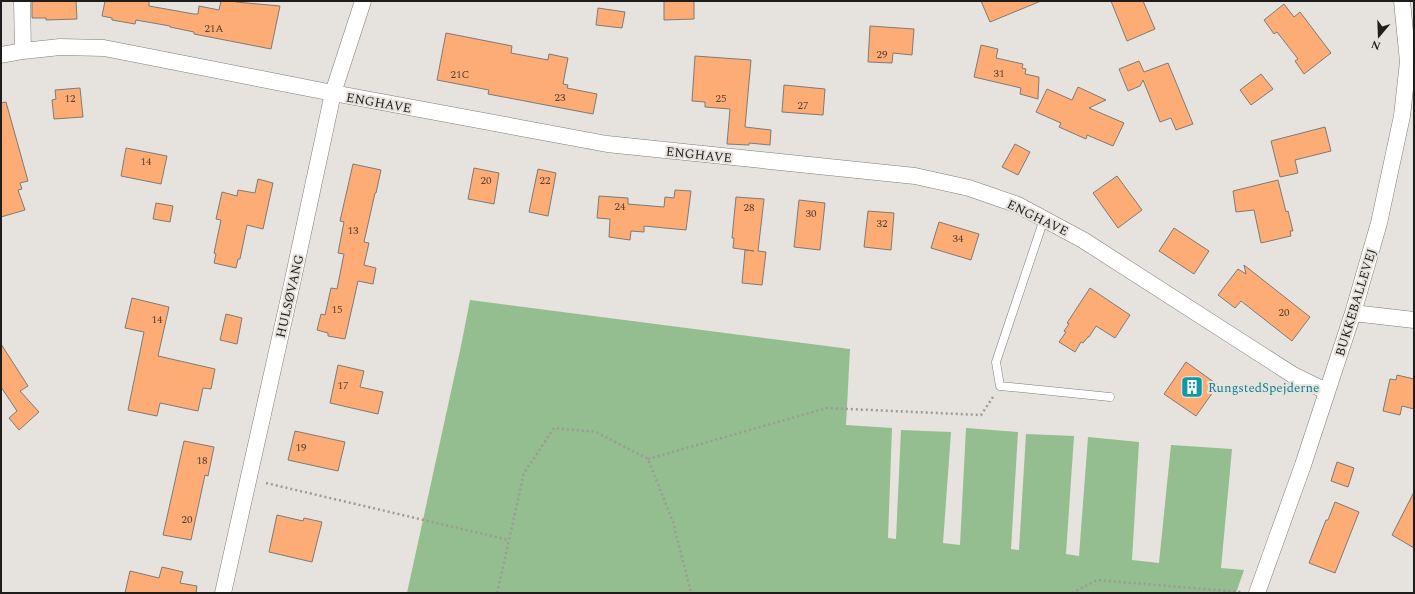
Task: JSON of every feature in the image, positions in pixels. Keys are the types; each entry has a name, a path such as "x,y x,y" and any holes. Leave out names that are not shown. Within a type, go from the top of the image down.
{"street":[{"path":"22,1 23,51"},
{"name":"HULSØVANG","path":"223,593 334,93 363,1"},
{"name":"BUKKEBALLEVEJ","path":"1257,593 1303,465 1326,391 1353,313 1379,224 1402,116 1408,62 1402,1"},
{"name":"ENGHAVE","path":"1,55 60,47 104,48 607,144 915,176 969,188 1018,205 1083,240 1293,375 1326,391"},
{"path":"1353,313 1414,320"}],"lane":[{"path":"1044,219 996,362 1000,386 1110,397"}],"path":[{"path":"648,459 827,408 981,415 1000,386"},
{"path":"497,593 524,473 554,428 596,432 648,459 673,522 691,593"},
{"path":"249,478 509,540"},
{"path":"1072,593 1097,580 1257,593"}],"green space":[{"path":"470,300 850,349 846,425 892,428 888,538 896,539 901,430 951,432 943,543 960,545 966,428 1018,432 1011,549 1019,550 1026,434 1074,436 1066,554 1079,556 1088,437 1139,442 1132,560 1159,563 1171,445 1232,449 1221,568 1244,570 1236,593 407,593"}],"building":[{"path":"32,1 76,1 77,19 46,20 46,18 32,18"},
{"path":"105,1 149,1 149,6 194,14 198,14 199,6 219,10 221,1 236,1 280,6 271,49 194,34 194,32 170,26 136,20 135,24 112,20 112,18 102,16"},
{"path":"664,1 694,1 694,19 664,20"},
{"path":"981,1 1041,1 990,22"},
{"path":"1111,1 1143,1 1155,29 1127,41"},
{"path":"1284,4 1294,17 1300,12 1331,53 1304,74 1295,61 1298,59 1277,32 1274,34 1264,20"},
{"path":"598,8 625,12 622,28 596,25"},
{"path":"870,26 914,29 912,55 893,53 892,63 868,62"},
{"path":"446,33 512,46 511,53 548,60 549,54 568,58 563,84 568,85 567,88 597,94 593,114 488,94 489,90 437,80"},
{"path":"981,45 998,49 996,58 1023,64 1022,68 1026,69 1025,74 1039,77 1038,99 1020,94 1021,88 974,77"},
{"path":"695,56 751,60 745,127 771,130 770,145 749,143 749,145 727,144 730,109 705,107 705,102 692,101"},
{"path":"1139,61 1144,72 1168,63 1193,124 1176,130 1171,118 1160,122 1143,80 1140,86 1128,91 1119,69"},
{"path":"1261,74 1273,89 1251,105 1240,90"},
{"path":"784,85 825,89 823,115 782,112"},
{"path":"1078,87 1106,100 1089,108 1124,123 1113,146 1087,135 1086,139 1059,127 1061,123 1036,112 1047,89 1072,100"},
{"path":"80,88 83,117 54,119 52,100 56,99 55,90"},
{"path":"6,102 28,181 20,183 22,189 18,190 25,210 1,217 1,103"},
{"path":"1325,127 1331,151 1295,160 1298,173 1280,177 1271,141"},
{"path":"1015,144 1030,152 1018,175 1002,167"},
{"path":"126,148 167,156 161,184 121,176"},
{"path":"353,164 381,170 364,242 369,243 364,265 376,268 373,284 358,281 345,339 328,336 328,333 317,330 321,314 325,315 331,288 337,289 344,254 338,253 344,222 340,221"},
{"path":"474,168 499,173 494,204 468,199"},
{"path":"538,169 556,173 548,216 529,212"},
{"path":"1117,176 1142,210 1118,228 1093,193"},
{"path":"258,179 273,183 263,229 247,225 240,259 238,259 236,268 214,263 216,254 214,253 221,220 216,219 222,192 237,196 238,190 255,193"},
{"path":"1278,180 1286,212 1288,211 1293,231 1290,231 1291,236 1261,243 1254,210 1236,212 1233,191"},
{"path":"675,190 691,191 686,230 644,226 644,232 631,231 630,240 609,237 610,219 597,218 599,196 628,198 628,204 664,207 665,197 674,198"},
{"path":"736,197 764,199 758,251 766,252 762,285 742,283 745,250 754,251 733,248 734,238 732,238"},
{"path":"799,200 825,203 820,250 794,247"},
{"path":"156,203 173,206 170,222 153,219"},
{"path":"868,211 894,213 891,250 864,247"},
{"path":"939,222 979,234 971,260 931,248"},
{"path":"1174,228 1209,251 1194,274 1159,251"},
{"path":"1244,265 1310,317 1292,341 1241,301 1235,308 1218,295 1238,269 1246,274"},
{"path":"1090,288 1130,315 1115,338 1096,326 1089,337 1083,343 1081,342 1075,352 1059,342 1066,332 1064,331 1069,324 1067,323"},
{"path":"132,298 169,307 158,356 215,369 211,389 203,388 198,411 160,403 157,416 128,410 144,332 125,328"},
{"path":"226,314 242,318 237,344 220,340"},
{"path":"1,344 28,386 20,391 39,412 19,430 9,418 17,411 1,387"},
{"name":"RungstedSpejderne","path":"1186,362 1218,385 1196,416 1164,394"},
{"path":"338,365 364,371 360,387 383,392 378,414 330,403"},
{"path":"1397,375 1414,379 1414,409 1402,406 1400,415 1383,411 1390,379 1396,380"},
{"path":"295,431 345,442 338,471 288,460"},
{"path":"184,441 214,447 208,476 205,475 191,540 163,535"},
{"path":"1337,462 1354,468 1348,487 1331,481"},
{"path":"1414,492 1414,548 1392,535"},
{"path":"1335,502 1359,512 1335,573 1309,563 1326,520 1328,520"},
{"path":"277,515 303,521 304,518 322,522 312,562 269,552"},
{"path":"162,567 183,572 180,583 197,586 196,593 125,593 130,571 159,578"}],"place":[{"name":"RungstedSpejderne","path":"1192,387"}]}
